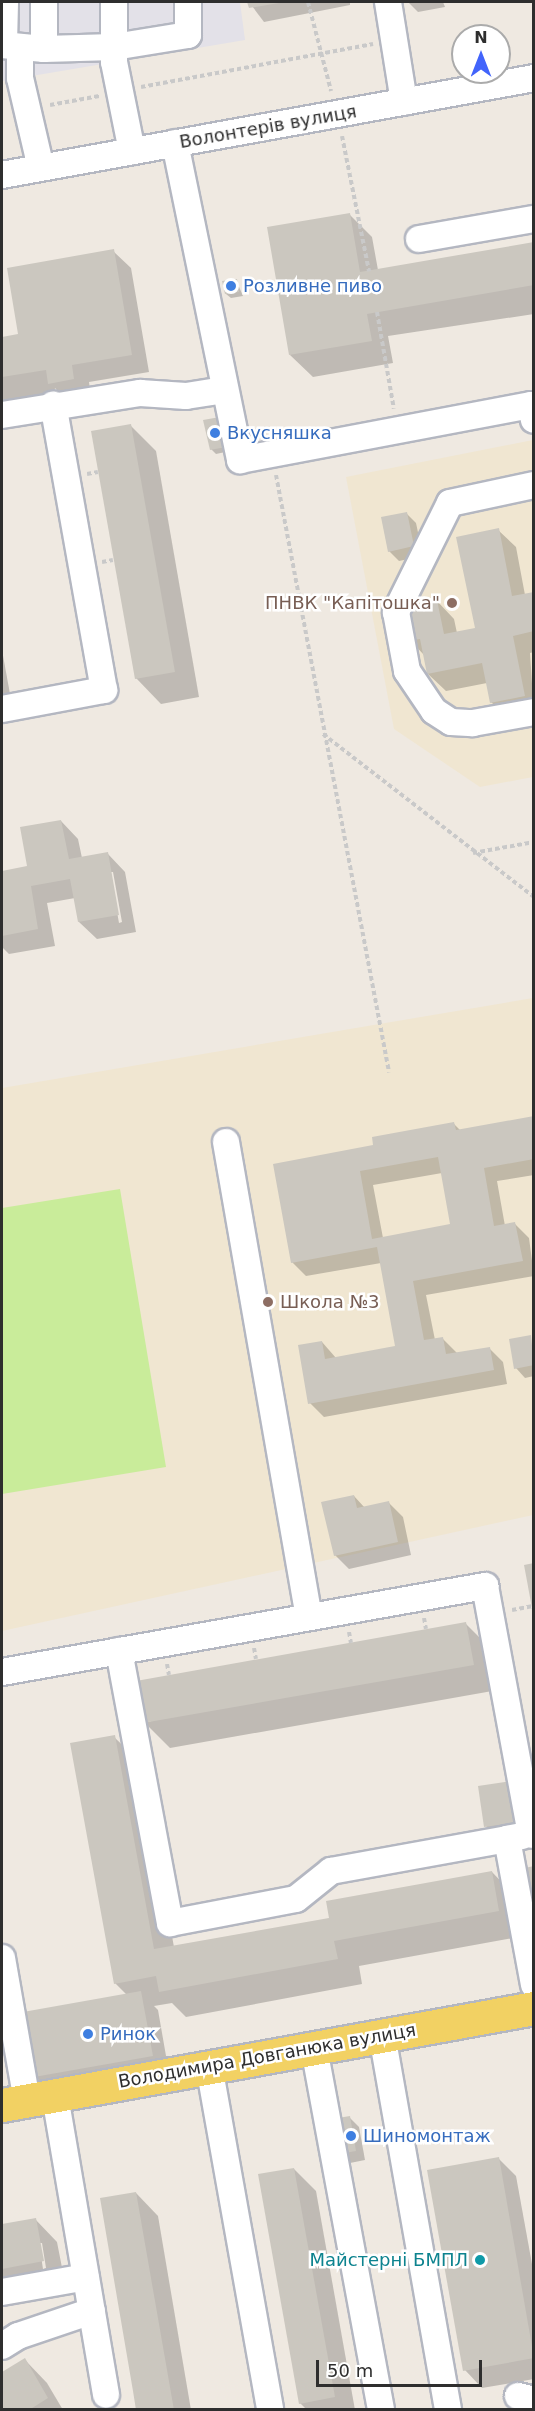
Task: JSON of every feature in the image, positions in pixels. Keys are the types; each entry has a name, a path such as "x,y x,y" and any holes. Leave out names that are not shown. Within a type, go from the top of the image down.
{"main road":[{"name":"Володимира Довганюка вулиця","path":"28,2100 534,2008"}],"street":[{"path":"5,2 17,47 20,78 41,168"},
{"path":"17,47 44,2"},
{"path":"114,2 114,47 132,151"},
{"path":"17,47 114,47 188,35 188,2"},
{"path":"388,2 404,102"},
{"name":"Волонтерів вулиця","path":"2,175 534,78"},
{"path":"175,143 240,460 531,405 534,420"},
{"path":"419,239 534,219"},
{"path":"2,415 53,405 140,393 186,396 224,390"},
{"path":"2,709 104,690 53,405"},
{"path":"534,485 450,502 396,612 407,671 434,711 451,722 473,723 534,712"},
{"path":"226,1142 309,1617"},
{"path":"2,1672 485,1586 524,1836 534,1985"},
{"path":"119,1651 170,1923 296,1899 331,1871 524,1836"},
{"path":"2,1958 28,2100 86,2277 106,2395"},
{"path":"382,2035 448,2409"},
{"path":"314,2048 381,2409"},
{"path":"209,2066 270,2409"},
{"path":"2,2292 86,2277"},
{"path":"2,2346 18,2336 92,2311"}],"path":[{"path":"308,2 337,114 369,270"},
{"path":"28,109 394,40"},
{"path":"377,312 398,430"},
{"path":"272,454 323,734 389,1072"},
{"path":"323,734 473,854 534,897"},
{"path":"473,854 534,842"}],"shaded area":[{"path":"2,2 240,2 245,40 2,81"},
{"name":"ПНВК \"Капітошка\"","path":"533,440 533,777 480,787 394,729 346,477"},
{"name":"Школа №3","path":"533,998 533,1515 2,1631 2,1088"}],"green space":[{"path":"120,1189 166,1467 2,1494 2,1208"}],"building":[{"path":"247,2 279,2 279,3 249,8"},
{"path":"350,213 360,272 534,242 534,285 367,314 372,341 289,355 267,227"},
{"path":"114,249 132,355 72,365 74,379 48,384 46,370 2,377 2,337 18,334 7,268"},
{"name":"Розливне пиво","path":"237,279 239,292 225,294 222,281"},
{"name":"Вкусняшка","path":"220,417 226,447 210,450 203,420"},
{"path":"131,424 175,672 135,679 91,431"},
{"path":"407,512 414,546 388,552 381,517"},
{"path":"499,528 512,596 534,592 534,631 513,636 525,696 490,703 482,663 427,674 420,639 408,641 401,607 437,600 444,634 475,628 456,537"},
{"path":"61,820 69,859 108,852 119,915 78,922 70,879 31,886 38,929 2,936 2,871 27,866 20,827"},
{"path":"534,1116 534,1159 484,1168 494,1226 515,1222 523,1261 413,1281 424,1340 443,1337 446,1354 490,1347 494,1370 308,1404 298,1345 322,1341 325,1359 395,1346 377,1247 291,1263 273,1164 373,1145 372,1137 454,1122 456,1130","holes":["438,1157 450,1224 372,1239 360,1171"]},
{"path":"531,1335 534,1365 514,1369 509,1339"},
{"path":"354,1495 357,1508 389,1501 398,1542 334,1556 321,1502"},
{"path":"534,1563 534,1608 532,1608 524,1565"},
{"path":"466,1622 474,1665 143,1723 136,1681"},
{"path":"115,1735 154,1949 329,1918 326,1901 492,1871 499,1911 334,1941 338,1959 159,1992 156,1976 114,1984 70,1743"},
{"path":"512,1781 518,1822 484,1827 478,1786"},
{"path":"534,1866 534,1921 520,1869"},
{"name":"Ринок","path":"141,1991 153,2056 34,2077 23,2012"},
{"path":"350,2116 356,2151 339,2154 332,2119"},
{"name":"Майстерні БМПЛ","path":"499,2157 534,2358 463,2371 427,2170"},
{"path":"294,2168 335,2397 299,2404 258,2174"},
{"path":"136,2192 174,2410 136,2410 100,2198"},
{"path":"36,2218 44,2261 2,2269 2,2224"},
{"path":"25,2358 48,2398 29,2410 2,2410 2,2372"}],"place":[{"name":"Розливне пиво","path":"231,286"},
{"name":"Вкусняшка","path":"215,433"},
{"name":"ПНВК \"Капітошка\"","path":"452,603"},
{"name":"Школа №3","path":"268,1302"},
{"name":"Ринок","path":"88,2034"},
{"name":"Шиномонтаж","path":"351,2136"},
{"name":"Майстерні БМПЛ","path":"480,2260"}]}
